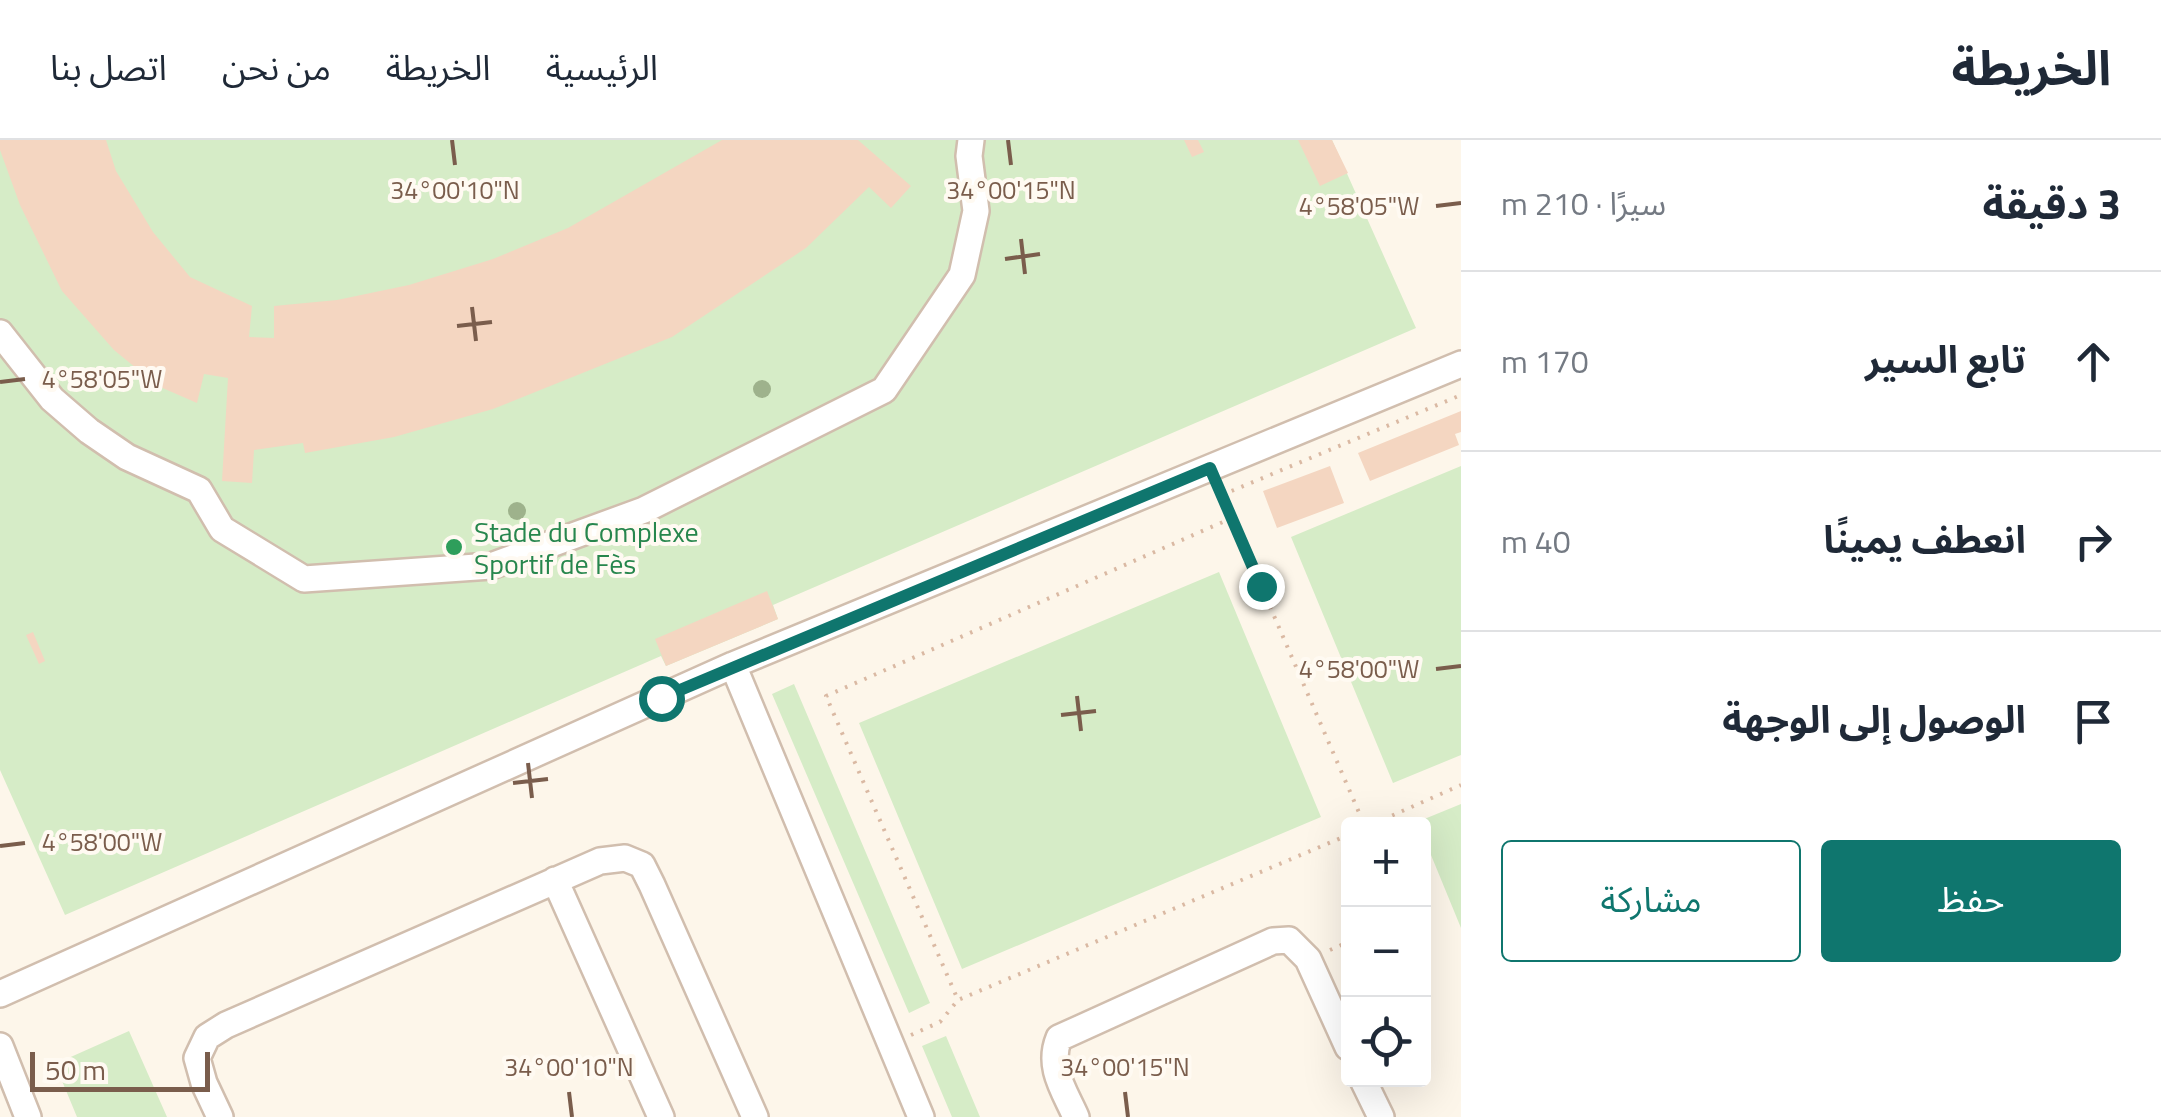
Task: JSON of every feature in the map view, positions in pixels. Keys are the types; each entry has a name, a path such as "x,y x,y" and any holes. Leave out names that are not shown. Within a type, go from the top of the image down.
{"street":[{"path":"0,334 52,399 89,431 127,457 199,490 228,534 304,579 491,566 644,510 884,390 962,275 976,212 969,156 971,140"},
{"path":"0,994 734,665 1461,364"},
{"path":"734,665 921,1117"},
{"path":"220,1117 197,1058 207,1037 226,1024 600,860 625,858 642,865 755,1117"},
{"path":"555,880 661,1117"},
{"path":"1076,1117 1054,1069 1053,1053 1059,1038 1273,942 1289,940 1308,959 1341,1032"},
{"path":"0,1046 28,1117"},
{"path":"1366,1087 1381,1117"}],"path":[{"path":"1222,495 1461,395"},
{"path":"1210,468 1361,817"},
{"path":"958,1000 826,696 1232,518"},
{"path":"1389,817 1461,785"},
{"path":"890,1044 940,1022 958,1000 1341,838"}],"green space":[{"name":"Stade du Complexe Sportif de Fès","path":"0,140 1332,140 1416,328 773,605 778,619 666,666 661,656 65,915 0,770"},
{"path":"1461,466 1461,755 1393,783 1291,537"},
{"path":"1219,572 1321,817 962,969 859,723"},
{"path":"794,684 930,1003 909,1013 772,694"},
{"path":"1461,804 1461,928 1431,855 1429,817"},
{"path":"129,1031 167,1117 77,1117 55,1064"},
{"path":"946,1036 980,1117 952,1117 922,1046"}],"building":[{"path":"0,140 106,140 116,171 153,232 190,277 252,306 249,337 274,338 274,306 337,300 409,285 493,259 568,228 722,140 858,140 911,186 891,208 869,187 806,248 672,337 493,409 394,437 305,453 303,443 254,450 252,483 222,481 228,378 204,374 197,403 158,386 114,350 62,291 20,205"},
{"path":"1184,140 1198,140 1204,152 1192,157"},
{"path":"1298,140 1332,140 1348,173 1320,186"},
{"path":"1461,411 1461,432 1455,434 1459,445 1370,481 1358,453"},
{"path":"1330,466 1344,503 1277,528 1263,491"},
{"path":"767,591 778,619 666,666 655,639"},
{"path":"33,632 45,661 39,664 26,635"}],"place":[{"name":"Stade du Complexe Sportif de Fès","path":"454,547"}],"route":[{"path":"661,698 1210,468 1261,586"}]}
